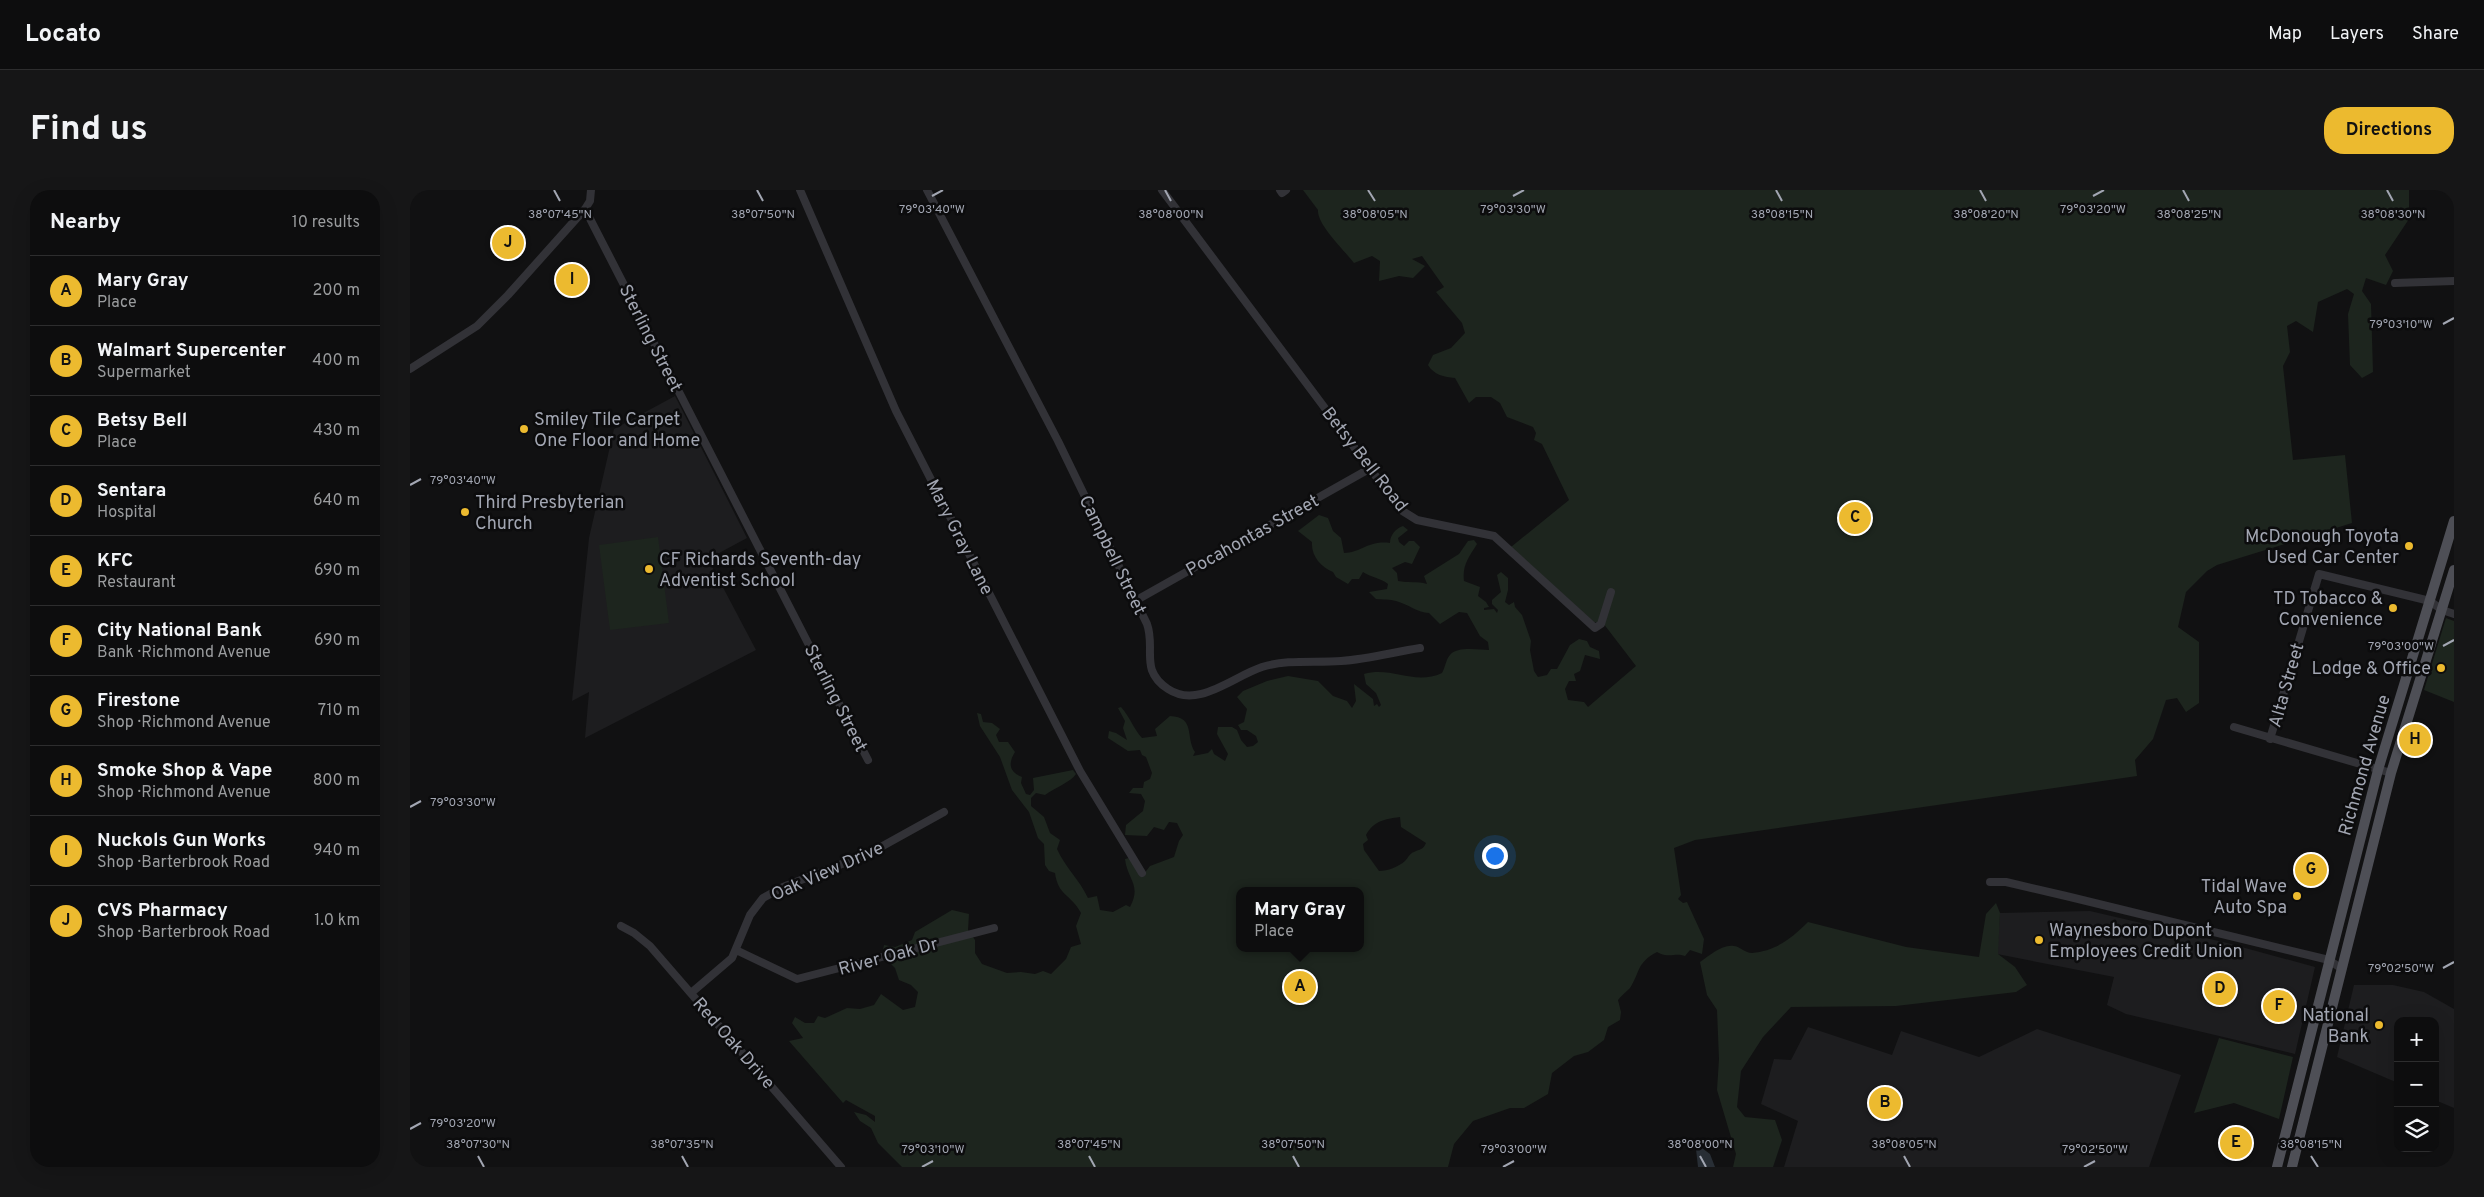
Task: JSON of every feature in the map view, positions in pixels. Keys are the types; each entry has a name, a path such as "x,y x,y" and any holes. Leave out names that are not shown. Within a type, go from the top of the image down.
{"main road":[{"name":"Richmond Avenue","path":"2278,1167 2378,770 2454,521"},
{"name":"Richmond Avenue","path":"2292,1167 2391,774 2454,570"}],"street":[{"path":"410,369 477,326 585,209 590,201 591,190"},
{"name":"Mary Gray Lane","path":"800,190 896,411 1080,771 1142,873"},
{"name":"Campbell Street","path":"927,190 1058,441 1135,600 1149,630 1148,657 1153,674 1168,689 1183,696 1196,696 1204,694 1240,675 1272,664 1296,661 1341,661 1420,648"},
{"name":"Betsy Bell Road","path":"1162,190 1401,510 1417,520 1494,536 1592,627 1595,628 1601,624 1610,592"},
{"path":"1280,190 1282,193 1286,190"},
{"name":"Sterling Street","path":"585,209 868,760"},
{"path":"2395,283 2454,281"},
{"name":"Pocahontas Street","path":"1135,600 1369,469"},
{"name":"Alta Street","path":"2270,738 2319,574 2430,601"},
{"path":"2430,601 2442,610 2454,614"},
{"path":"2234,727 2391,774"},
{"name":"Oak View Drive","path":"691,993 725,964 736,950 750,914 763,898 784,887 870,853 944,812"},
{"path":"1990,882 2006,882 2329,960 2342,969"},
{"name":"Red Oak Drive","path":"621,926 634,933 650,946 841,1167"},
{"name":"River Oak Dr","path":"736,950 797,979 819,975 994,928"}],"shaded area":[{"path":"1303,190 2409,190 2409,219 2385,255 2393,271 2386,285 2366,278 2362,291 2371,304 2373,372 2362,378 2350,365 2348,314 2354,294 2347,289 2318,302 2313,332 2296,321 2287,326 2290,352 2283,366 2293,460 2345,455 2352,523 2217,565 2207,571 2186,592 2178,627 2199,642 2199,703 2186,712 2177,698 2166,700 2153,739 2135,760 2137,776 1695,840 1674,848 1681,895 1678,899 1683,903 1687,902 1704,939 1702,954 1690,950 1685,956 1665,955 1657,952 1645,960 1639,968 1630,988 1618,1000 1621,1012 1620,1020 1608,1027 1604,1040 1588,1052 1574,1056 1552,1073 1548,1094 1524,1108 1510,1108 1473,1121 1454,1144 1448,1167 902,1167 878,1143 871,1128 860,1121 854,1112 866,1115 875,1122 875,1116 846,1100 843,1103 789,1041 803,1038 792,1023 795,1017 805,1023 814,1023 818,1016 825,1018 847,1008 860,1009 874,1005 881,994 903,1010 915,1007 918,992 911,985 899,980 895,968 882,955 884,945 895,947 912,940 915,932 952,910 969,914 968,930 975,940 975,953 982,964 1007,973 1035,974 1043,971 1051,974 1066,959 1071,947 1081,944 1076,926 1081,913 1062,891 1055,873 1049,871 1045,865 1044,844 1038,838 1029,812 1012,790 1000,757 980,726 977,713 981,714 983,722 992,723 1000,729 996,735 999,742 1008,742 1015,752 1011,760 1011,767 1014,773 1022,777 1021,783 1026,794 1030,795 1034,790 1033,778 1073,770 1076,774 1070,780 1045,795 1036,793 1031,798 1031,806 1044,817 1050,833 1060,840 1057,849 1088,898 1097,896 1100,910 1113,912 1126,905 1130,907 1135,893 1125,859 1129,858 1143,875 1150,866 1174,857 1183,835 1177,823 1169,822 1164,830 1154,827 1147,836 1125,835 1126,825 1143,811 1145,801 1141,794 1129,793 1133,788 1143,788 1144,782 1150,779 1152,773 1146,757 1142,755 1140,750 1128,751 1108,738 1109,731 1127,740 1123,728 1125,721 1118,708 1121,707 1142,738 1157,736 1155,729 1170,716 1178,717 1187,724 1195,752 1193,756 1208,753 1212,749 1214,754 1225,761 1228,754 1217,734 1218,727 1232,727 1237,730 1241,740 1247,747 1253,746 1258,742 1256,736 1247,730 1241,730 1238,725 1244,722 1247,709 1237,697 1243,691 1267,681 1288,676 1318,681 1333,696 1347,701 1352,708 1356,701 1354,684 1373,699 1374,706 1377,704 1379,707 1381,705 1376,693 1366,684 1364,674 1384,672 1422,678 1442,673 1447,659 1453,652 1463,649 1489,650 1488,642 1480,636 1467,613 1459,612 1440,624 1429,613 1421,612 1394,600 1376,599 1369,592 1387,589 1388,584 1382,580 1363,572 1359,579 1352,579 1348,584 1336,577 1315,556 1312,542 1298,531 1319,515 1328,518 1333,531 1341,538 1344,553 1376,543 1390,543 1392,535 1398,528 1403,526 1408,530 1398,538 1399,542 1404,546 1409,541 1414,541 1420,547 1412,564 1405,562 1392,568 1397,573 1398,581 1427,584 1424,576 1459,554 1468,541 1474,540 1477,544 1465,566 1464,581 1480,587 1478,596 1489,607 1484,608 1484,610 1494,609 1497,613 1498,610 1492,604 1492,600 1501,592 1497,575 1501,572 1508,578 1505,602 1509,605 1514,602 1515,607 1522,615 1531,641 1530,650 1534,671 1538,677 1547,675 1551,669 1557,669 1570,645 1579,639 1587,641 1590,647 1599,651 1600,659 1585,655 1580,671 1574,674 1576,681 1569,681 1565,689 1568,700 1584,702 1588,707 1636,666 1603,623 1594,622 1511,547 1569,500 1542,444 1534,440 1536,433 1533,427 1507,417 1500,403 1491,397 1476,397 1469,403 1455,378 1440,375 1428,365 1433,355 1451,348 1465,333 1462,323 1436,292 1444,287 1422,256 1412,259 1425,266 1413,278 1399,276 1379,281 1380,261 1372,256 1354,263 1326,230 1318,210","holes":["1400,817 1401,827 1426,843 1422,848 1411,853 1399,865 1379,871 1364,850 1363,844 1368,840 1366,835 1376,824 1389,819"]},
{"name":"CF Richards Seventh-day Adventist School","path":"675,396 747,538 708,559 756,650 585,738 589,692 572,701 589,538 614,429"},
{"path":"658,537 669,623 610,630 599,545"},
{"path":"2446,618 2454,621 2454,702 2424,690"},
{"path":"1996,903 2000,913 1998,954 2015,967 2027,985 2016,992 1896,1006 1791,1007 1763,1037 1741,1071 1737,1107 1745,1117 1775,1120 1782,1140 1773,1167 1733,1167 1736,1154 1717,1090 1719,1059 1717,1010 1707,995 1700,962 1716,951 1729,946 1752,953 1769,950 1790,938 1808,922 1906,947 1979,957 1986,914"},
{"path":"2090,911 2227,943 2315,967 2295,1054 2126,1014 2107,1005 2114,977 1997,954 2000,913"},
{"path":"2354,985 2393,985 2424,992 2454,1009 2454,1108 2439,1102 2439,1017 2394,1017 2394,1081 2337,1057"},
{"path":"1808,1027 1892,1055 1901,1031 1979,1057 2037,1029 2181,1075 2149,1167 1784,1167 1798,1121 1761,1104 1774,1059 1791,1060"},
{"path":"2219,1038 2293,1057 2279,1119 2234,1103 2194,1113"},
{"path":"1695,1143 1710,1154 1715,1167 1698,1167"}],"place":[{"name":"CVS Pharmacy","path":"508,243"},
{"name":"Nuckols Gun Works","path":"572,280"},
{"name":"Smiley Tile Carpet One Floor and Home","path":"524,429"},
{"name":"Third Presbyterian Church","path":"465,512"},
{"name":"Betsy Bell","path":"1855,518"},
{"name":"McDonough Toyota Used Car Center","path":"2409,546"},
{"name":"CF Richards Seventh-day Adventist School","path":"649,569"},
{"name":"TD Tobacco & Convenience","path":"2393,608"},
{"name":"Lodge & Office","path":"2441,668"},
{"name":"Smoke Shop & Vape","path":"2415,740"},
{"name":"Firestone","path":"2311,870"},
{"name":"Tidal Wave Auto Spa","path":"2297,896"},
{"name":"Waynesboro Dupont Employees Credit Union","path":"2039,940"},
{"name":"Mary Gray","path":"1300,987"},
{"name":"Sentara","path":"2220,989"},
{"name":"City National Bank","path":"2279,1006"},
{"name":"National Bank","path":"2379,1025"},
{"name":"Walmart Supercenter","path":"1885,1103"},
{"name":"KFC","path":"2236,1143"}]}
